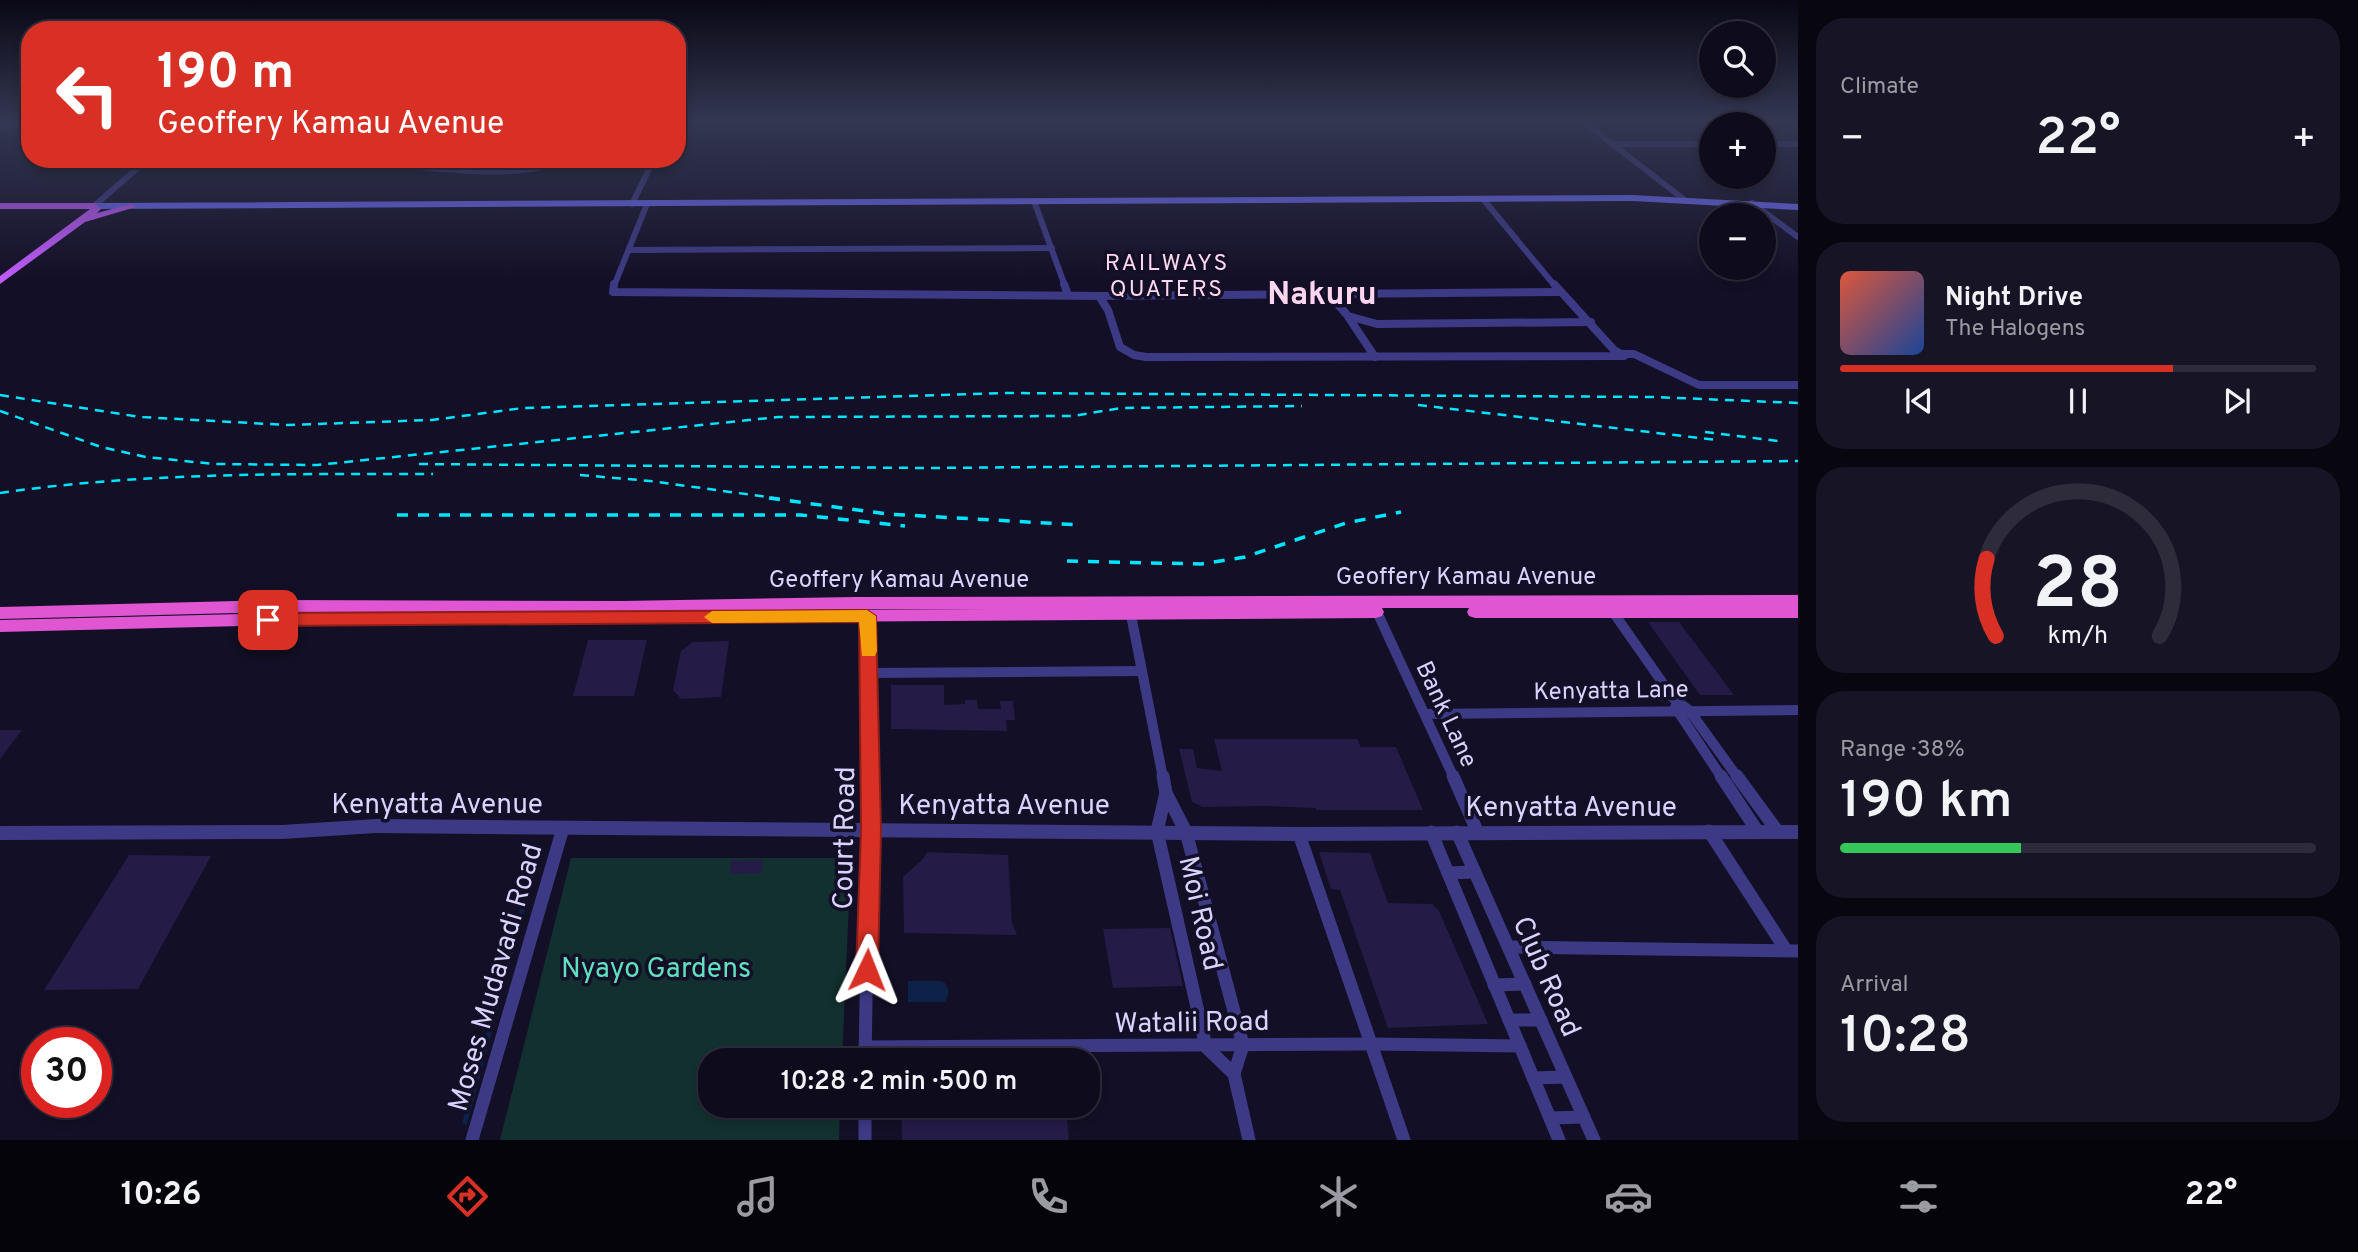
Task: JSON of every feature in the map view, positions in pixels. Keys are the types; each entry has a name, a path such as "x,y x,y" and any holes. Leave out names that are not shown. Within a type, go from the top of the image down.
{"highway":[{"name":"Geoffery Kamau Avenue","path":"0,613 271,606 622,607 883,603 1798,601"},
{"name":"Geoffery Kamau Avenue","path":"0,626 294,619 1798,612"}],"main road":[{"path":"0,206 1633,198 1752,203"},
{"path":"1776,205 1798,207"},
{"path":"58,206 68,211 74,223"},
{"path":"0,281 74,223 96,210 94,206"},
{"path":"74,223 131,207"}],"street":[{"path":"94,206 128,175"},
{"path":"632,204 646,175"},
{"path":"1654,175 1686,201"},
{"path":"1099,296 1108,310 1120,347 1140,356 1624,356 1560,292 1483,199"},
{"path":"1034,201 1068,295"},
{"path":"647,204 630,250 617,275 613,292 1099,296 1560,292"},
{"path":"1776,221 1798,237"},
{"path":"630,250 1052,248"},
{"path":"1327,292 1341,313 1349,318 1377,324 1591,323"},
{"path":"1349,318 1375,357"},
{"path":"1620,354 1634,354 1699,385 1798,385"},
{"name":"Bank Lane","path":"1377,612 1478,833"},
{"path":"1613,612 1679,706 1758,832"},
{"name":"Moi Road","path":"1131,615 1166,793 1186,832 1243,1045"},
{"name":"Court Road","path":"865,1048 871,830 867,616"},
{"path":"869,673 1141,671"},
{"path":"1679,706 1778,832"},
{"name":"Kenyatta Lane","path":"1425,714 1679,706 1798,710"},
{"name":"Moi Road","path":"1166,793 1157,831 1206,1047"},
{"name":"Kenyatta Avenue","path":"0,833 282,832 376,826 1299,834 1798,832"},
{"name":"Moses Mudavadi Road","path":"471,1140 563,828"},
{"path":"1709,831 1792,950"},
{"name":"Club Road","path":"1432,832 1559,1140"},
{"name":"Club Road","path":"1457,832 1594,1140"},
{"path":"1299,834 1404,1140"},
{"path":"1448,873 1475,872"},
{"path":"1509,947 1792,950"},
{"path":"1494,985 1525,984"},
{"path":"1509,1020 1541,1020"},
{"name":"Watalii Road","path":"1100,1049 1373,1044 1520,1046"},
{"path":"1243,1045 1234,1074 1249,1140"},
{"path":"1206,1047 1234,1074"},
{"path":"1533,1078 1566,1077"},
{"path":"1550,1118 1584,1117"},
{"path":"865,1118 865,1140"}],"green space":[{"name":"Nyayo Gardens","path":"571,858 851,858 843,1048 698,1048 698,1118 840,1118 839,1140 500,1140"}],"water":[{"path":"908,981 941,981 949,991 945,1002 908,1002"}],"building":[{"path":"1648,622 1679,622 1734,695 1700,695"},
{"path":"588,640 647,640 634,696 573,696"},
{"path":"729,641 721,697 681,699 673,690 681,651 693,642"},
{"path":"891,685 944,685 944,705 965,704 965,700 977,700 978,709 1001,709 1000,701 1013,701 1015,720 1006,720 1007,731 891,729"},
{"path":"0,730 22,730 0,759"},
{"path":"1214,739 1357,739 1361,747 1396,747 1423,810 1203,807 1192,802 1179,749 1193,749 1197,768 1222,771"},
{"path":"927,852 1008,855 1012,923 1017,935 904,933 903,877"},
{"path":"1319,852 1370,853 1388,903 1432,904 1439,911 1488,1024 1388,1028 1340,890 1331,889"},
{"path":"129,855 211,856 138,989 44,990"},
{"path":"763,860 762,873 730,874 730,861"},
{"path":"1170,928 1183,986 1113,988 1103,929"},
{"path":"901,1118 1067,1118 1069,1140 902,1140"}],"waterway":[{"path":"465,1122 525,900"}],"railway":[{"path":"0,395 140,417 287,425 432,420 523,408 1007,393 1654,397 1798,403"},
{"path":"1418,405 1717,440"},
{"path":"0,411 101,447 146,457 214,464 317,465 778,417 1073,416 1121,408 1302,406"},
{"path":"1705,432 1778,441"},
{"path":"419,464 926,468 1798,461"},
{"path":"0,493 162,478 270,474 433,474"},
{"path":"580,475 650,481 782,499"},
{"path":"769,498 887,514 1081,525"},
{"path":"1067,561 1201,564 1245,557 1346,523 1401,512"},
{"path":"397,515 801,515 905,526"}],"slow traffic":[{"path":"712,617 867,616 868,651"}],"district":[{"name":"RAILWAYS QUATERS","path":"1167,275"},
{"name":"Nakuru","path":"1322,293"}],"route":[{"path":"268,620 867,616 871,830 867,970"}]}
